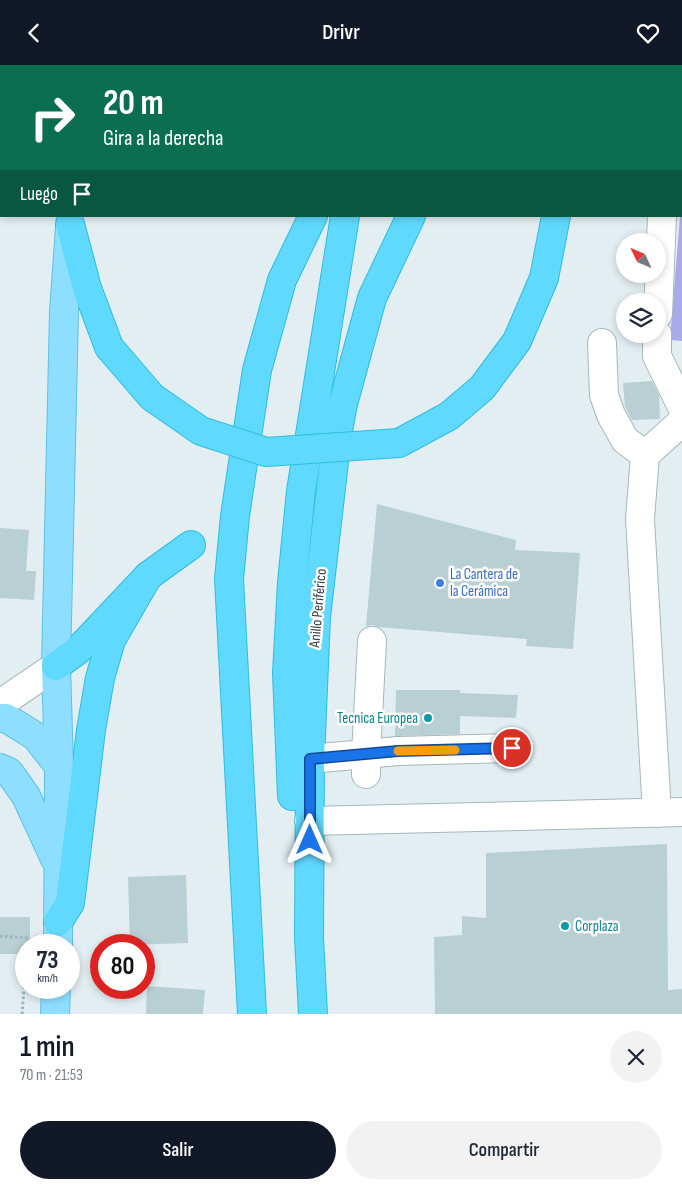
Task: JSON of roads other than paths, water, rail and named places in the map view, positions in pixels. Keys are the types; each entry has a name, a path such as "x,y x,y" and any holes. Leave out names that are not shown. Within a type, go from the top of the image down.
{"highway":[{"path":"252,1014 229,579 235,516 257,370 282,280 313,217"},
{"path":"310,939 294,828 287,673 292,583 301,491 345,217"},
{"name":"Anillo Periférico","path":"313,1014 310,939 310,759 316,617 337,436 341,412 372,298 412,217"},
{"path":"70,220 87,288 109,347 152,397 201,431 266,453 400,443 449,416 482,388 517,341 544,278 556,217"},
{"path":"56,666 78,649 148,575 191,545"},
{"path":"58,933 70,903 91,730 100,678 111,640 148,575"}],"main road":[{"path":"58,933 59,767 56,666 64,311 70,220"},
{"path":"0,718 6,717 35,735 59,767"},
{"path":"0,768 9,772 26,796 58,865"},
{"path":"56,999 56,1014"}],"street":[{"path":"659,293 662,217"},
{"path":"602,343 604,395 611,415 625,440 645,455"},
{"path":"657,343 657,355 682,407"},
{"path":"310,821 670,813 640,519 645,455 682,421"},
{"path":"366,764 372,641"},
{"path":"0,703 56,666"},
{"path":"310,759 366,764 398,751 512,748"}],"place":[{"name":"La Cantera de la Cerámica","path":"440,583"},
{"name":"Tecnica Europea","path":"428,718"},
{"name":"Corplaza","path":"565,926"}]}
